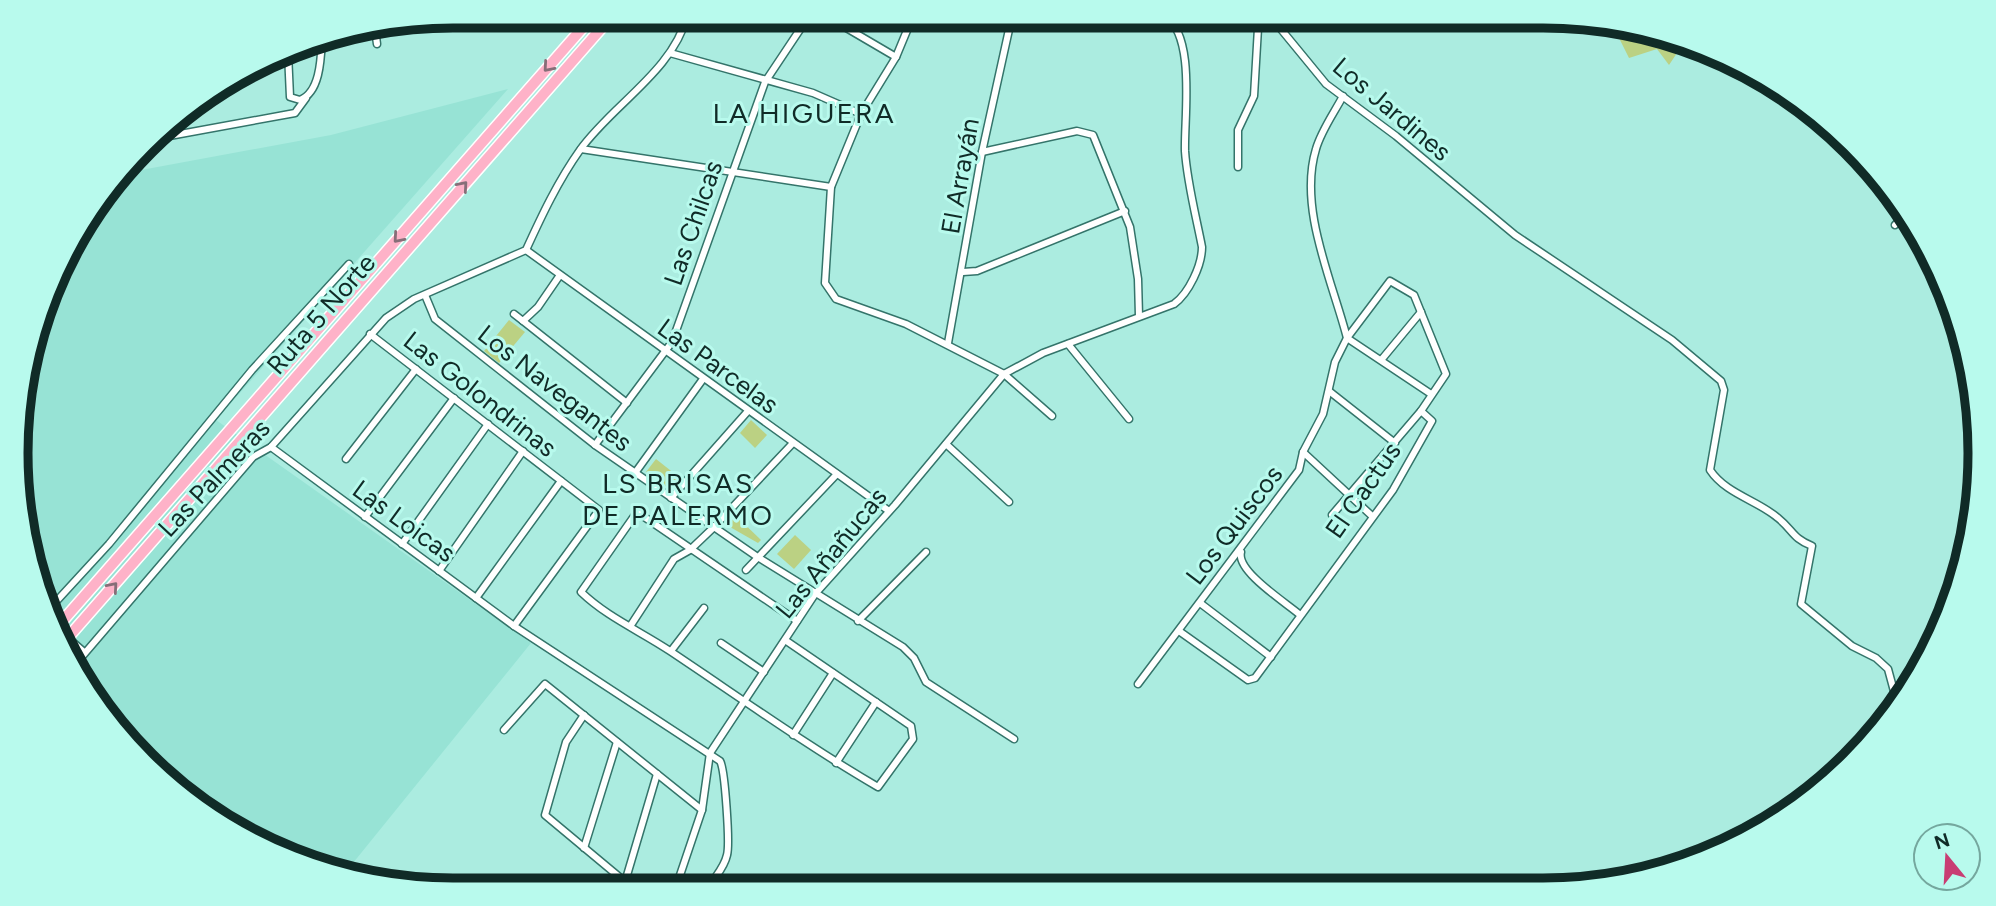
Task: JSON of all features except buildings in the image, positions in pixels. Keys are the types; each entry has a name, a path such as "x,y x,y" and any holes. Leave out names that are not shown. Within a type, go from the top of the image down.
{"highway":[{"name":"Ruta 5 Norte","path":"62,621 582,28"},
{"name":"Ruta 5 Norte","path":"68,633 601,28"}],"street":[{"path":"526,250 551,196 581,149 670,53 681,28"},
{"name":"Las Chilcas","path":"596,445 672,342 765,82 801,28"},
{"path":"846,28 896,57"},
{"path":"908,28 896,57 861,114 831,187 824,273 830,292 836,299 906,324 1003,374 1052,416"},
{"name":"El Arrayán","path":"948,344 963,272 982,152 1009,28"},
{"path":"1003,374 1032,358 1182,298 1202,253 1185,152 1187,106 1180,35 1174,28"},
{"path":"1238,167 1238,130 1254,96 1258,28"},
{"name":"Los Jardines","path":"1280,28 1326,84 1515,236 1672,340 1721,381 1724,390 1710,470 1718,482 1779,518 1790,534 1812,546 1801,604 1852,646 1876,658 1888,669 1894,692"},
{"path":"376,35 377,44"},
{"path":"170,136 295,113 306,98 321,64 322,49"},
{"path":"670,53 765,82 813,93 861,114"},
{"path":"288,61 290,97 295,100 306,98"},
{"path":"1343,96 1315,149 1312,216 1347,338 1431,394"},
{"path":"982,152 1077,131 1090,132 1097,141 1125,211 1136,260 1139,316"},
{"path":"581,149 831,187"},
{"path":"963,272 977,271 1125,211"},
{"path":"1895,225 1899,221"},
{"name":"Las Parcelas","path":"526,250 890,511"},
{"name":"Las Palmeras","path":"80,657 253,457 271,447 370,334 395,311 526,250"},
{"path":"55,602 109,544 252,370 349,264"},
{"path":"523,321 538,307 560,275"},
{"name":"Los Quiscos","path":"1138,684 1241,551 1299,470 1303,452 1324,414 1335,362 1347,338 1390,281 1414,295 1421,312"},
{"name":"Los Navegantes","path":"425,295 435,319 596,445 713,528 907,650 926,682 1014,739"},
{"path":"1332,515 1421,411 1446,374 1421,312 1382,359"},
{"path":"514,314 627,403"},
{"name":"Las Golondrinas","path":"370,334 599,510 514,626"},
{"path":"1068,344 1129,419"},
{"path":"346,459 415,369"},
{"name":"Las Añañucas","path":"679,878 702,810 710,753 815,594 890,511 1003,374"},
{"path":"635,473 704,379"},
{"path":"1329,391 1395,443"},
{"path":"365,517 454,398"},
{"path":"671,498 748,411"},
{"name":"El Cactus","path":"1179,631 1248,680 1255,678 1299,614 1393,490 1432,421 1421,411"},
{"path":"402,544 488,424"},
{"path":"631,625 674,559 691,550 793,443"},
{"path":"946,443 1009,502"},
{"name":"Las Loicas","path":"271,447 514,626 710,753"},
{"path":"439,571 523,451"},
{"path":"1303,452 1372,516"},
{"path":"746,570 756,556 837,474"},
{"path":"476,598 561,481"},
{"path":"785,640 911,726 914,732 911,743 877,788 743,703 631,625 597,607 581,592 637,512 797,621"},
{"path":"109,544 121,554"},
{"path":"1241,551 1242,565 1299,614"},
{"path":"858,621 926,552"},
{"path":"1200,603 1271,657"},
{"path":"671,651 704,608"},
{"path":"721,643 764,672"},
{"path":"74,644 84,652"},
{"path":"793,735 833,674"},
{"path":"504,730 545,684 702,810"},
{"path":"836,763 876,702"},
{"path":"584,715 566,742 545,815 621,878"},
{"path":"584,848 617,742"},
{"path":"710,753 724,769 729,837 726,859 715,878"},
{"path":"626,878 657,774"}],"shaded area":[{"path":"1617,35 1653,42 1677,53 1669,65 1657,49 1629,58"},
{"path":"508,89 216,420 531,643 353,863 358,867 290,846 240,821 173,773 133,733 85,665 60,616 42,563 29,481 32,398 42,343 51,316 60,290 85,240 133,173 331,135"},
{"path":"509,320 525,332 499,363 484,351"},
{"path":"751,420 767,435 755,448 740,433"},
{"path":"656,459 680,478 671,490 646,472"},
{"path":"733,513 761,540 758,543 723,523"},
{"path":"795,535 811,550 794,569 777,554"}],"district":[{"name":"LA HIGUERA","path":"804,113"},
{"name":"LS BRISAS DE PALERMO","path":"678,499"}]}
